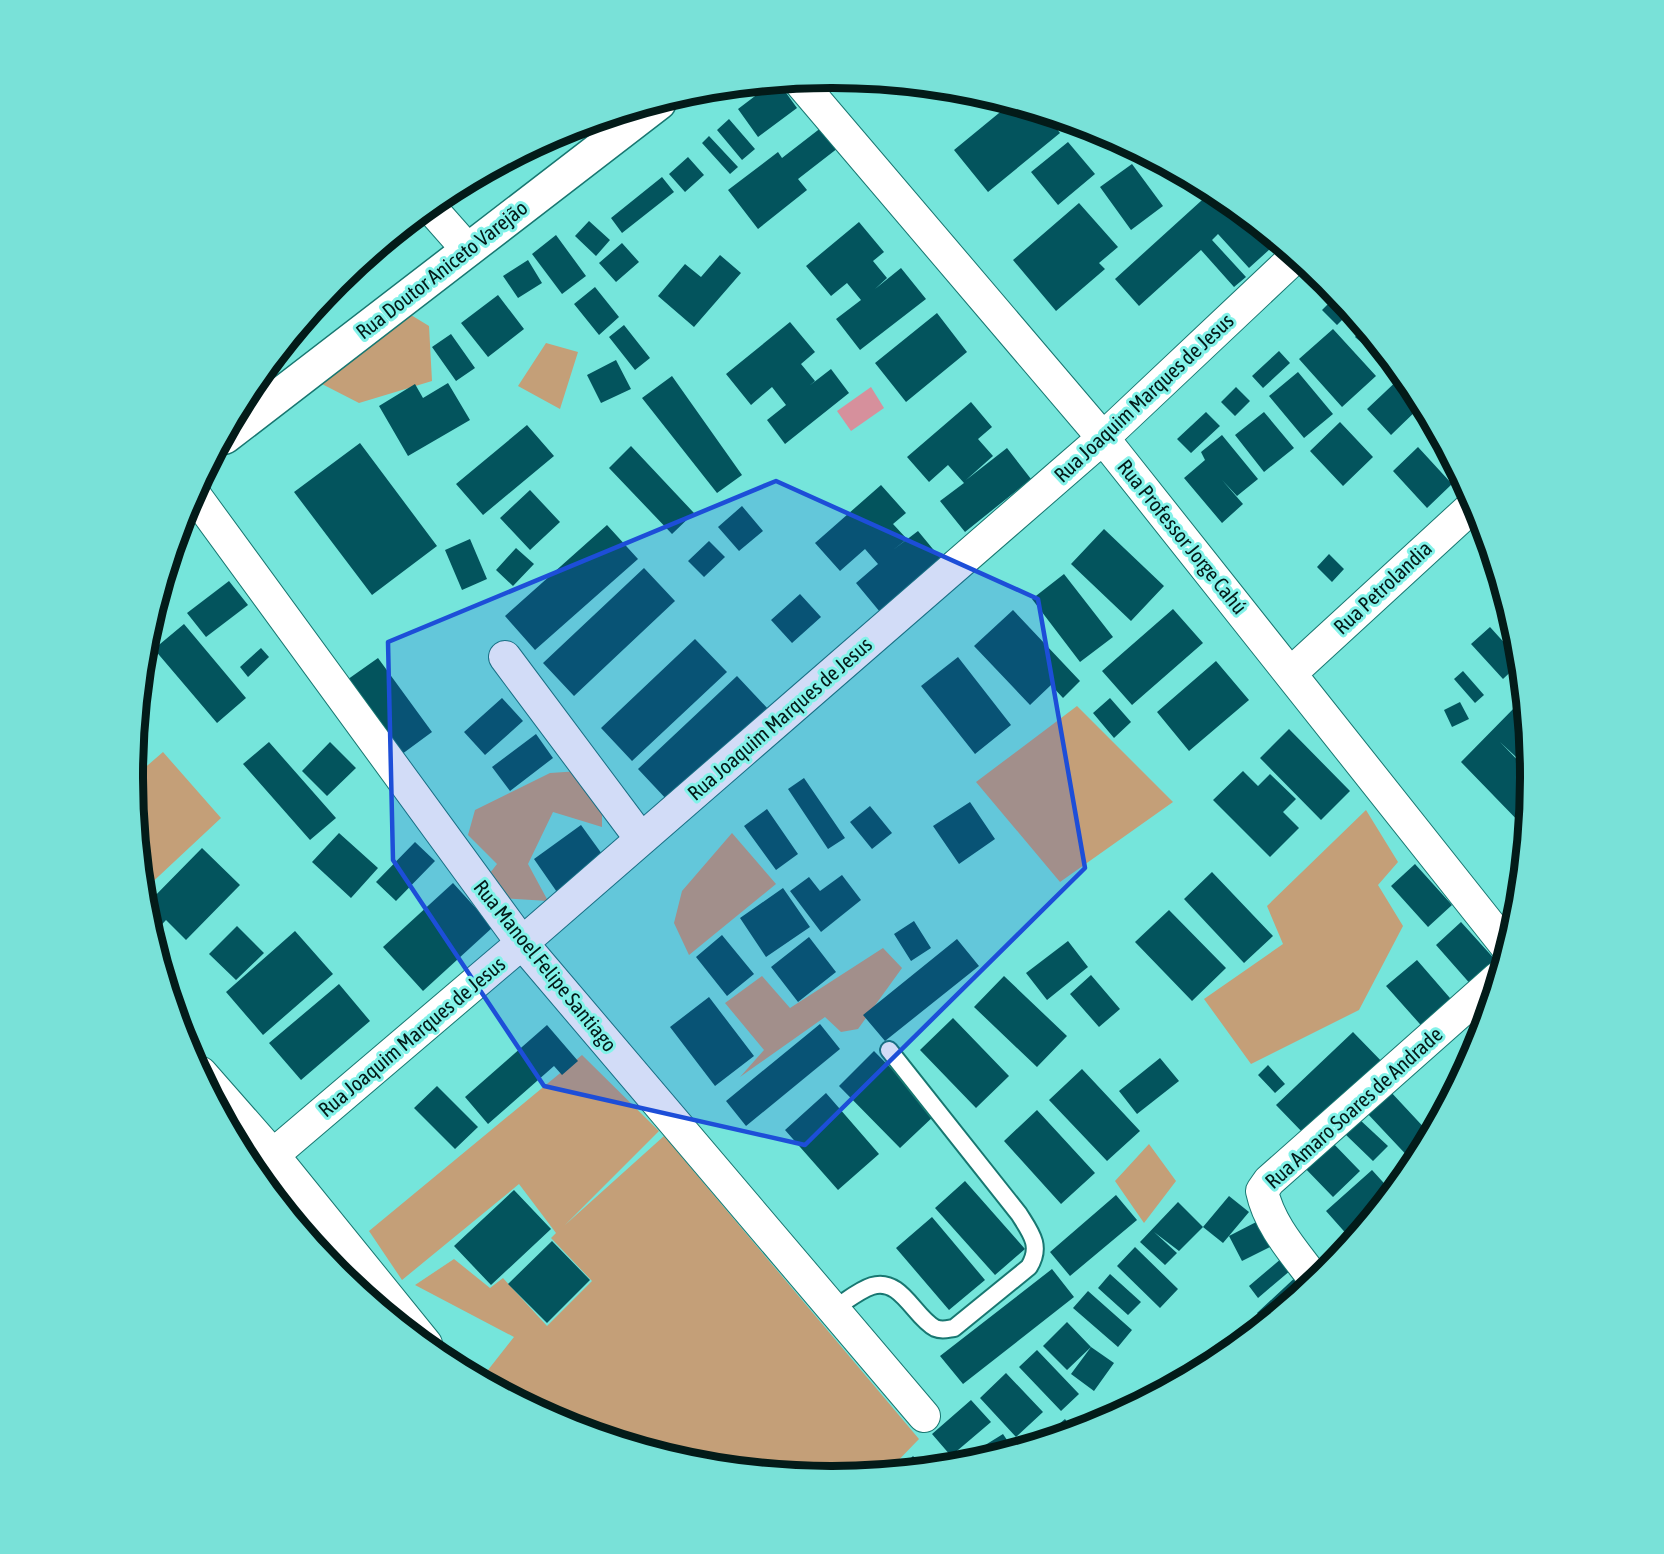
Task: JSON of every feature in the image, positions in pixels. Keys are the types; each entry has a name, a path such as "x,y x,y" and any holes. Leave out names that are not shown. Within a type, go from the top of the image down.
{"street":[{"name":"Rua Professor Jorge Cahú","path":"806,89 1103,438 1501,939"},
{"name":"Rua Doutor Aniceto Varejão","path":"241,425 641,116"},
{"path":"436,214 468,250"},
{"name":"Rua Joaquim Marques de Jesus","path":"265,1164 1103,438 1289,262"},
{"name":"Rua Manoel Felipe Santiago","path":"201,503 522,943 924,1416"},
{"name":"Rua Petrolandia","path":"1291,673 1467,511"},
{"path":"504,657 641,839"},
{"name":"Rua Amaro Soares de Andrade","path":"1310,1273 1274,1224 1262,1191 1269,1181 1487,988"},
{"path":"243,1132 265,1164 393,1307"}],"lane":[{"path":"832,1310 870,1286 881,1284 891,1287 903,1296 935,1328 942,1330 954,1328 1029,1267 1035,1257 1035,1246 1031,1234 1019,1214 889,1050"}],"highlighted area":[{"path":"776,481 1038,599 1085,868 805,1145 544,1086 393,860 388,642"}],"shaded area":[{"path":"361,310 411,315 429,326 432,381 359,403 320,383"},
{"path":"546,343 578,352 560,409 518,386"},
{"path":"871,387 884,408 851,431 837,411"},
{"path":"1077,706 1173,802 1060,882 976,782"},
{"path":"163,752 221,818 152,883 145,822 143,769"},
{"path":"580,771 602,809 602,827 553,812 528,864 548,901 501,898 490,873 497,864 468,835 475,810 550,773"},
{"path":"1366,810 1398,862 1378,885 1403,926 1359,1010 1251,1064 1204,999 1283,944 1267,906"},
{"path":"732,833 776,884 689,955 674,923 682,891"},
{"path":"883,948 902,968 858,1029 841,1032 825,1017 740,1077 764,1050 725,1003 762,976 790,1008"},
{"path":"582,1055 659,1131 565,1225 664,1136 919,1439 896,1462 832,1466 742,1460 654,1442 611,1429 527,1394 487,1373 514,1337 415,1285 454,1259 490,1288 503,1278 547,1326 592,1281 551,1238 556,1233 519,1184 402,1280 369,1231"},
{"path":"1149,1144 1176,1181 1144,1223 1115,1181"},
{"path":"287,1165 318,1220 312,1228 286,1196 272,1177"}],"building":[{"path":"784,90 797,108 758,137 738,109 760,92"},
{"path":"1002,110 1054,125 1060,133 988,192 954,150"},
{"path":"729,119 755,149 742,160 717,130"},
{"path":"822,127 838,148 798,179 807,190 758,229 728,190 778,152 782,158"},
{"path":"709,136 738,167 730,174 702,143"},
{"path":"1068,142 1095,174 1058,205 1031,172"},
{"path":"688,157 704,175 685,192 669,174"},
{"path":"1132,164 1163,206 1131,230 1100,187"},
{"path":"662,177 674,192 622,233 611,218"},
{"path":"1204,198 1251,231 1270,249 1249,268 1218,234 1212,240 1246,277 1234,287 1201,250 1139,306 1115,279"},
{"path":"1079,203 1118,247 1099,263 1105,269 1056,311 1013,260"},
{"path":"589,221 610,240 596,256 575,236"},
{"path":"859,222 884,252 873,261 887,278 875,289 901,268 926,299 860,350 836,319 861,300 847,283 831,296 806,266"},
{"path":"556,235 586,276 562,294 532,254"},
{"path":"622,243 639,262 616,282 599,263"},
{"path":"720,255 741,273 694,327 658,296 685,264 701,277"},
{"path":"528,260 542,283 518,298 503,276"},
{"path":"595,287 619,317 599,335 574,304"},
{"path":"498,295 524,329 488,357 461,323"},
{"path":"1330,302 1345,317 1337,325 1322,310"},
{"path":"937,313 967,352 906,402 875,363"},
{"path":"790,322 815,352 801,364 815,381 809,386 831,369 849,393 785,444 767,420 786,405 772,387 751,405 726,374"},
{"path":"624,325 650,358 635,370 609,337"},
{"path":"1333,329 1376,376 1342,407 1299,359"},
{"path":"1358,333 1375,355 1355,337"},
{"path":"451,334 475,368 456,381 432,347"},
{"path":"1279,351 1290,363 1263,388 1252,376"},
{"path":"616,360 631,389 601,403 587,375"},
{"path":"1298,372 1333,414 1304,438 1269,396"},
{"path":"672,376 742,475 717,493 642,398"},
{"path":"1395,382 1415,412 1391,435 1367,409"},
{"path":"448,383 470,420 408,456 379,406 415,384 423,398"},
{"path":"1236,387 1250,401 1235,416 1221,402"},
{"path":"971,402 992,427 978,439 993,456 966,480 1007,448 1031,479 965,532 940,501 964,483 948,465 929,482 907,457"},
{"path":"1206,412 1220,426 1191,453 1177,439"},
{"path":"1264,412 1294,448 1264,472 1235,435"},
{"path":"1340,422 1373,457 1343,486 1310,451"},
{"path":"527,425 554,456 483,515 456,484"},
{"path":"1222,435 1258,479 1237,496 1222,480 1243,504 1222,523 1184,478 1205,460 1201,452"},
{"path":"360,443 437,546 372,595 294,492"},
{"path":"631,446 694,513 672,534 609,468"},
{"path":"1418,447 1452,484 1427,508 1393,471"},
{"path":"881,485 906,513 893,524 907,539 893,550 918,531 942,560 880,612 856,583 878,564 865,549 840,571 815,543"},
{"path":"530,490 560,522 530,550 500,518"},
{"path":"742,506 763,531 739,551 718,527"},
{"path":"607,525 638,559 535,650 505,616"},
{"path":"1104,529 1164,586 1131,621 1071,564"},
{"path":"470,539 487,579 462,590 445,550"},
{"path":"709,541 725,557 704,577 688,561"},
{"path":"516,548 534,564 513,586 496,570"},
{"path":"1329,554 1344,569 1332,582 1317,567"},
{"path":"644,568 675,601 574,696 543,663"},
{"path":"1064,574 1113,637 1080,662 1032,599"},
{"path":"229,581 248,605 206,637 187,613"},
{"path":"800,594 821,617 792,643 771,620"},
{"path":"1173,609 1203,643 1132,705 1102,671"},
{"path":"1013,610 1080,681 1063,698 1051,685 1030,705 974,646"},
{"path":"184,624 246,698 217,723 156,651 156,647"},
{"path":"1490,627 1508,646 1512,671 1503,679 1471,644"},
{"path":"695,639 727,672 632,761 601,728"},
{"path":"261,648 269,657 248,677 240,667"},
{"path":"958,657 1011,725 975,754 921,686"},
{"path":"378,658 432,732 398,757 344,682"},
{"path":"1216,661 1249,700 1189,751 1157,712"},
{"path":"1463,671 1484,695 1475,703 1454,679"},
{"path":"737,676 769,710 669,802 638,769"},
{"path":"502,698 523,721 485,755 464,732"},
{"path":"1110,698 1131,722 1114,738 1093,713"},
{"path":"1460,702 1469,719 1452,727 1444,710"},
{"path":"1517,705 1520,760 1500,742 1520,762 1519,822 1461,762"},
{"path":"1289,729 1350,791 1321,820 1260,758"},
{"path":"536,734 553,758 510,791 492,767"},
{"path":"269,742 336,818 310,840 243,764"},
{"path":"330,742 356,768 327,796 302,771"},
{"path":"1243,771 1258,786 1270,774 1296,799 1283,812 1299,828 1270,857 1213,800"},
{"path":"804,778 845,838 828,849 788,789"},
{"path":"970,802 995,839 959,864 933,826"},
{"path":"870,806 892,833 872,849 850,822"},
{"path":"767,809 798,854 776,870 744,826"},
{"path":"581,825 607,861 559,895 534,859"},
{"path":"339,833 378,868 351,898 312,862"},
{"path":"415,842 435,861 396,901 376,882"},
{"path":"202,848 240,885 186,940 166,920 160,926 154,896"},
{"path":"1415,864 1452,905 1428,927 1391,886"},
{"path":"1212,872 1273,936 1244,963 1184,899"},
{"path":"842,875 861,900 821,932 790,891 809,877 820,891"},
{"path":"453,883 493,927 423,991 383,947"},
{"path":"783,888 810,927 766,957 740,918"},
{"path":"1169,910 1226,968 1192,1001 1135,942"},
{"path":"914,921 931,948 911,961 894,934"},
{"path":"1461,922 1495,960 1493,970 1473,987 1436,945"},
{"path":"237,926 264,953 236,980 209,954"},
{"path":"295,931 333,974 263,1035 226,992"},
{"path":"722,935 754,974 727,996 696,957"},
{"path":"809,937 836,972 798,1002 771,967"},
{"path":"957,939 979,966 885,1041 863,1015"},
{"path":"1068,941 1088,967 1047,1000 1026,973"},
{"path":"1417,960 1456,1005 1427,1032 1386,986"},
{"path":"1091,975 1120,1009 1099,1027 1070,994"},
{"path":"1004,976 1067,1036 1037,1067 974,1007"},
{"path":"339,984 370,1021 301,1080 269,1043"},
{"path":"709,997 754,1056 715,1086 670,1027"},
{"path":"953,1018 1009,1076 976,1108 920,1050"},
{"path":"820,1024 840,1049 746,1126 726,1101"},
{"path":"547,1025 578,1061 562,1075 554,1066 488,1124 465,1097"},
{"path":"1353,1032 1389,1069 1305,1135 1276,1105"},
{"path":"874,1051 936,1114 900,1148 839,1086"},
{"path":"1160,1058 1179,1081 1137,1114 1119,1091"},
{"path":"1268,1065 1285,1084 1275,1093 1258,1075"},
{"path":"1082,1069 1140,1131 1107,1161 1049,1100"},
{"path":"437,1086 478,1127 455,1149 414,1108"},
{"path":"1389,1090 1424,1128 1407,1155 1366,1112"},
{"path":"826,1093 879,1154 838,1190 785,1130"},
{"path":"1037,1110 1095,1173 1061,1204 1004,1141"},
{"path":"1359,1119 1388,1146 1373,1161 1345,1134"},
{"path":"1328,1138 1360,1171 1333,1197 1301,1164"},
{"path":"1372,1170 1386,1185 1347,1234 1326,1211"},
{"path":"965,1181 1025,1249 995,1275 935,1208"},
{"path":"514,1190 551,1229 491,1285 454,1246"},
{"path":"1116,1195 1137,1220 1070,1276 1050,1252"},
{"path":"1229,1196 1249,1212 1223,1243 1203,1227"},
{"path":"1178,1202 1203,1227 1179,1251 1154,1232 1177,1253 1165,1265 1140,1242"},
{"path":"932,1217 985,1280 949,1310 896,1248"},
{"path":"1264,1218 1276,1244 1242,1261 1229,1236"},
{"path":"552,1241 590,1280 547,1323 508,1284"},
{"path":"1135,1247 1178,1289 1160,1308 1117,1266"},
{"path":"1282,1258 1291,1270 1258,1298 1249,1286"},
{"path":"1052,1269 1074,1297 963,1384 940,1356"},
{"path":"1300,1273 1304,1278 1260,1316 1257,1313"},
{"path":"1110,1274 1141,1302 1128,1315 1098,1288"},
{"path":"1088,1291 1132,1330 1118,1347 1073,1308"},
{"path":"1067,1322 1091,1347 1067,1370 1043,1346"},
{"path":"1091,1347 1114,1363 1094,1391 1071,1374"},
{"path":"1037,1350 1079,1394 1061,1411 1019,1367"},
{"path":"1006,1373 1043,1412 1016,1437 980,1398"},
{"path":"971,1400 991,1422 953,1454 950,1455 932,1434"},
{"path":"1065,1419 1068,1423 1053,1429"},
{"path":"1003,1434 1009,1442 979,1449"},
{"path":"913,1456 917,1460 908,1461"}]}
